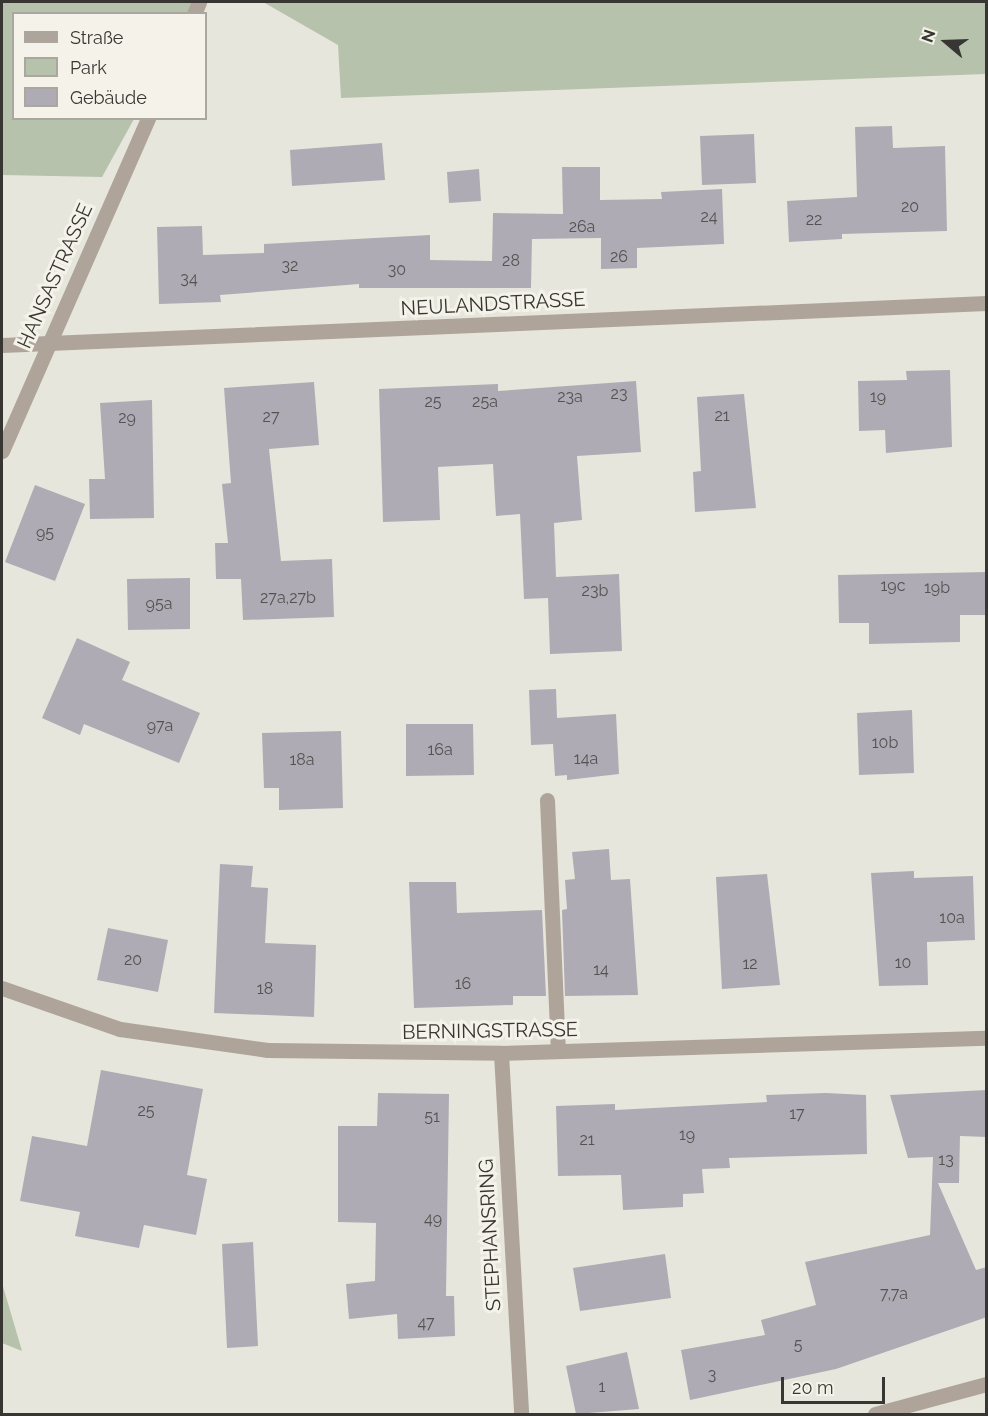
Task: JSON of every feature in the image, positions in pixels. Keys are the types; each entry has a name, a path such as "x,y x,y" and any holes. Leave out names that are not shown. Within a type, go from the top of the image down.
{"street":[{"name":"HANSASTRASSE","path":"2,451 147,120"},
{"name":"NEULANDSTRASSE","path":"2,345 48,345 987,303"},
{"path":"547,800 558,1051"},
{"name":"BERNINGSTRASSE","path":"2,988 120,1029 268,1050 501,1053 987,1038"},
{"name":"STEPHANSRING","path":"501,1053 521,1414"},
{"path":"875,1414 987,1384"}],"green space":[{"path":"2,2 196,2 191,12 12,12 12,120 133,120 102,177 2,175"},
{"path":"263,2 986,2 986,74 341,98 338,45"},
{"path":"2,1283 22,1351 2,1343"}],"building":[{"path":"892,126 893,148 945,146 947,231 842,234 842,239 789,242 787,201 857,197 855,127"},
{"path":"754,134 756,183 702,185 700,136"},
{"path":"382,143 385,180 292,186 290,150"},
{"path":"562,167 600,167 600,200 662,199 661,192 722,189 724,244 637,248 637,268 601,269 601,238 532,239 531,288 359,288 359,284 220,295 221,302 159,304 157,227 202,226 203,255 264,253 264,244 430,235 430,260 492,261 493,213 563,214"},
{"path":"479,169 481,201 449,203 447,172"},
{"path":"950,370 952,447 886,453 885,430 859,431 858,381 907,380 906,371"},
{"path":"636,381 641,452 577,456 582,520 554,523 556,577 619,574 622,651 550,654 548,598 524,599 520,514 496,516 493,464 438,467 440,520 383,522 379,389 498,384 498,391"},
{"path":"314,382 319,445 269,449 281,561 332,559 334,617 243,620 241,579 216,579 215,543 228,543 222,484 231,483 224,388"},
{"path":"744,394 756,508 695,512 693,472 701,471 697,397"},
{"path":"152,400 154,518 90,519 89,479 105,479 100,403"},
{"path":"35,485 85,504 55,581 5,562"},
{"path":"987,572 987,615 960,615 960,642 869,644 869,623 839,623 838,575"},
{"path":"190,578 190,629 128,630 127,579"},
{"path":"77,638 130,662 122,680 200,713 179,763 84,724 80,735 42,718"},
{"path":"556,689 557,718 616,714 619,774 567,780 567,775 555,776 553,744 531,745 529,690"},
{"path":"912,710 914,773 859,775 857,713"},
{"path":"406,724 473,724 474,775 406,776"},
{"path":"341,731 343,808 279,810 279,788 264,788 262,733"},
{"path":"609,849 611,880 630,879 638,995 565,996 562,910 567,909 565,880 575,879 572,852"},
{"path":"220,864 253,866 251,887 268,888 265,943 316,945 314,1017 214,1013"},
{"path":"914,871 914,878 973,876 975,940 927,942 928,985 879,986 871,873"},
{"path":"767,874 780,985 722,989 716,877"},
{"path":"409,882 456,882 457,913 542,910 546,996 513,996 513,1005 414,1008"},
{"path":"108,928 168,940 158,992 97,980"},
{"path":"101,1070 203,1089 187,1175 207,1179 196,1235 144,1225 139,1248 75,1236 80,1212 20,1201 32,1136 87,1146"},
{"path":"987,1090 987,1137 960,1136 959,1183 938,1183 976,1270 987,1267 987,1317 836,1369 690,1400 681,1350 765,1335 761,1320 816,1305 805,1262 930,1235 933,1157 908,1158 890,1095"},
{"path":"378,1093 449,1094 446,1296 454,1296 455,1336 398,1339 397,1314 349,1319 346,1284 375,1281 376,1223 338,1222 338,1126 377,1126"},
{"path":"826,1093 866,1095 867,1154 729,1158 730,1168 702,1169 704,1193 683,1194 683,1207 623,1210 621,1175 558,1176 556,1106 615,1104 615,1110 767,1102 766,1095"},
{"path":"253,1242 258,1346 227,1348 222,1244"},
{"path":"665,1254 671,1298 580,1311 573,1268"},
{"path":"627,1352 639,1409 576,1414 566,1366"}]}
